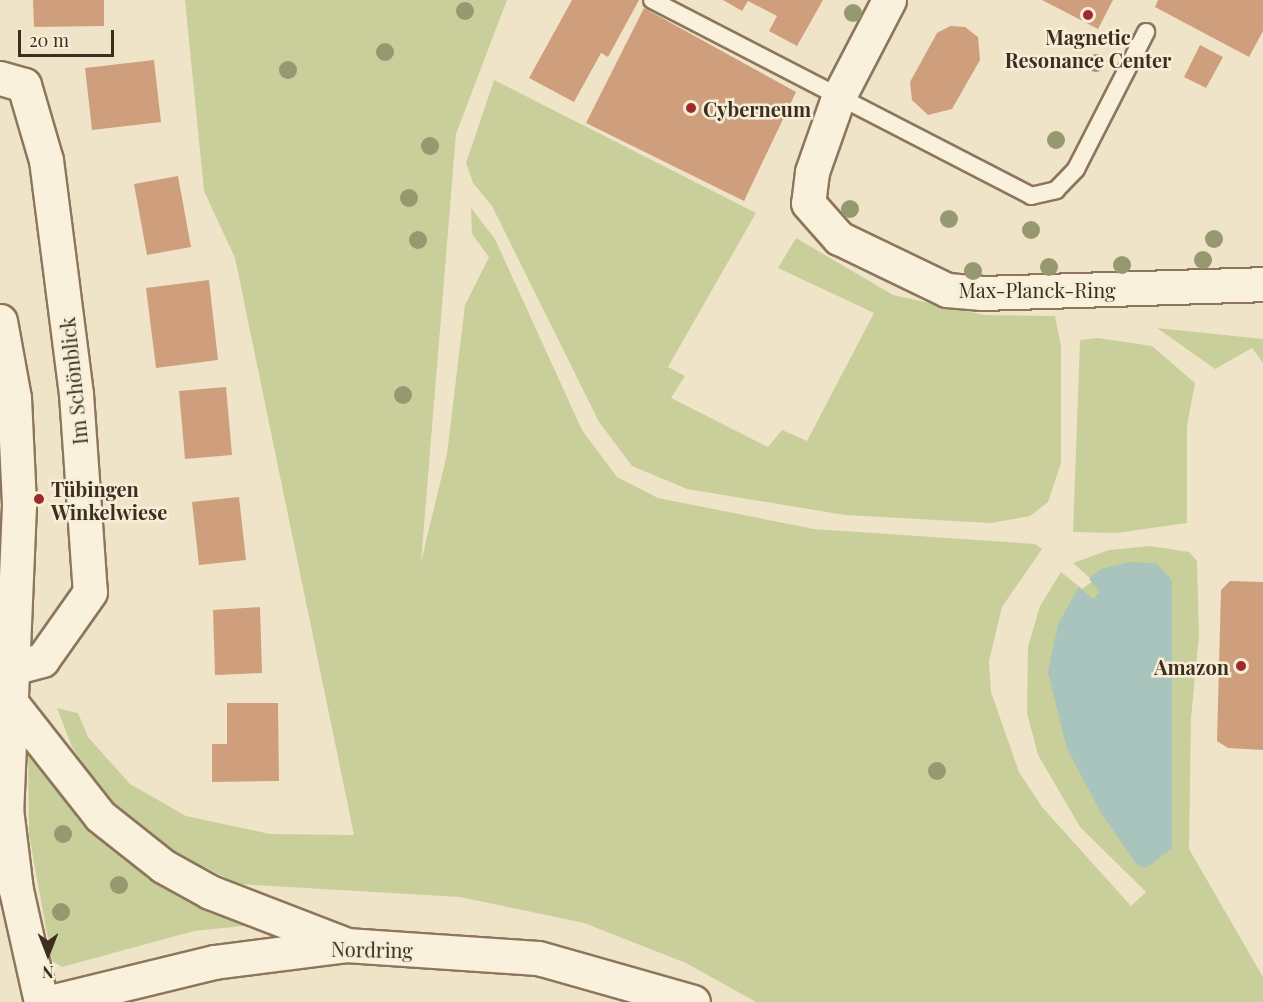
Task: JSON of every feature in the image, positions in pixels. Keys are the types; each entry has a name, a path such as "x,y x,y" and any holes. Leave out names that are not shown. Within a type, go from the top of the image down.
{"street":[{"name":"Max-Planck-Ring","path":"889,0 838,98 808,204 839,238 946,290 982,293 1263,284"},
{"name":"Im Schönblick","path":"0,78 24,85 46,160 76,394 90,592 42,660 12,668"},
{"path":"0,321 20,505 6,809 16,890 41,1002"},
{"path":"12,704 100,816 163,866 210,892 346,945"},
{"name":"Nordring","path":"50,1002 214,962 346,945 538,958 693,1002"}],"lane":[{"path":"652,0 1005,186 1044,195 1076,169 1146,32"}],"green space":[{"path":"185,0 507,0 456,134 421,562 447,454 465,305 489,257 472,234 471,208 495,239 582,430 617,477 658,498 814,529 1035,544 1042,549 1002,607 989,661 991,692 1019,772 1042,807 1131,906 1146,892 1080,827 1038,755 1027,713 1028,647 1040,606 1061,572 1082,589 1093,581 1073,563 1109,550 1150,546 1189,552 1197,561 1199,636 1191,718 1189,849 1263,977 1263,1002 756,1002 686,963 584,923 460,897 238,884 159,844 106,797 72,747 57,708 78,713 88,737 130,784 186,816 270,834 354,835 235,258 204,191"},
{"path":"494,80 756,213 668,367 685,376 671,398 768,447 782,430 807,441 874,313 778,268 796,238 893,295 984,315 1055,316 1061,346 1061,463 1048,502 1030,516 991,523 845,515 687,489 632,466 599,422 492,206 473,183 466,163"},
{"path":"1157,328 1263,339 1263,363 1252,348 1215,369"},
{"path":"1098,338 1152,346 1195,383 1187,426 1187,523 1116,533 1073,532 1080,340"},
{"path":"28,751 34,751 99,837 145,874 252,925 194,931 62,967 52,961 29,835"}],"water":[{"path":"1129,562 1156,563 1172,580 1172,849 1146,868 1137,865 1101,813 1067,749 1048,672 1058,624 1079,587 1093,599 1100,592 1089,579 1101,569"}],"building":[{"path":"33,0 104,0 104,26 34,27"},
{"path":"572,0 639,0 608,57 601,53 574,102 529,78"},
{"path":"723,0 823,0 797,46 769,31 777,16 748,1 742,11"},
{"name":"Magnetic Resonance Center","path":"1042,0 1113,0 1098,29"},
{"path":"1158,0 1263,0 1263,31 1249,57 1155,7"},
{"name":"Cyberneum","path":"644,8 796,92 744,201 586,123"},
{"path":"950,26 965,27 978,37 980,60 952,109 928,115 912,100 910,82 937,33"},
{"path":"1200,45 1223,57 1206,88 1184,77"},
{"path":"154,60 161,122 92,130 85,68"},
{"path":"178,176 191,247 147,255 134,184"},
{"path":"209,280 218,360 156,368 146,288"},
{"path":"226,387 232,455 185,459 179,391"},
{"path":"239,497 246,560 199,565 192,502"},
{"name":"Amazon","path":"1230,581 1263,582 1263,750 1228,748 1217,741 1221,590"},
{"path":"260,607 262,673 215,675 213,610"},
{"path":"227,703 278,703 279,781 212,782 212,744 227,744"}],"place":[{"name":"Magnetic Resonance Center","path":"1088,15"},
{"name":"Cyberneum","path":"691,108"},
{"name":"Tübingen Winkelwiese","path":"39,499"},
{"name":"Amazon","path":"1241,666"}]}
